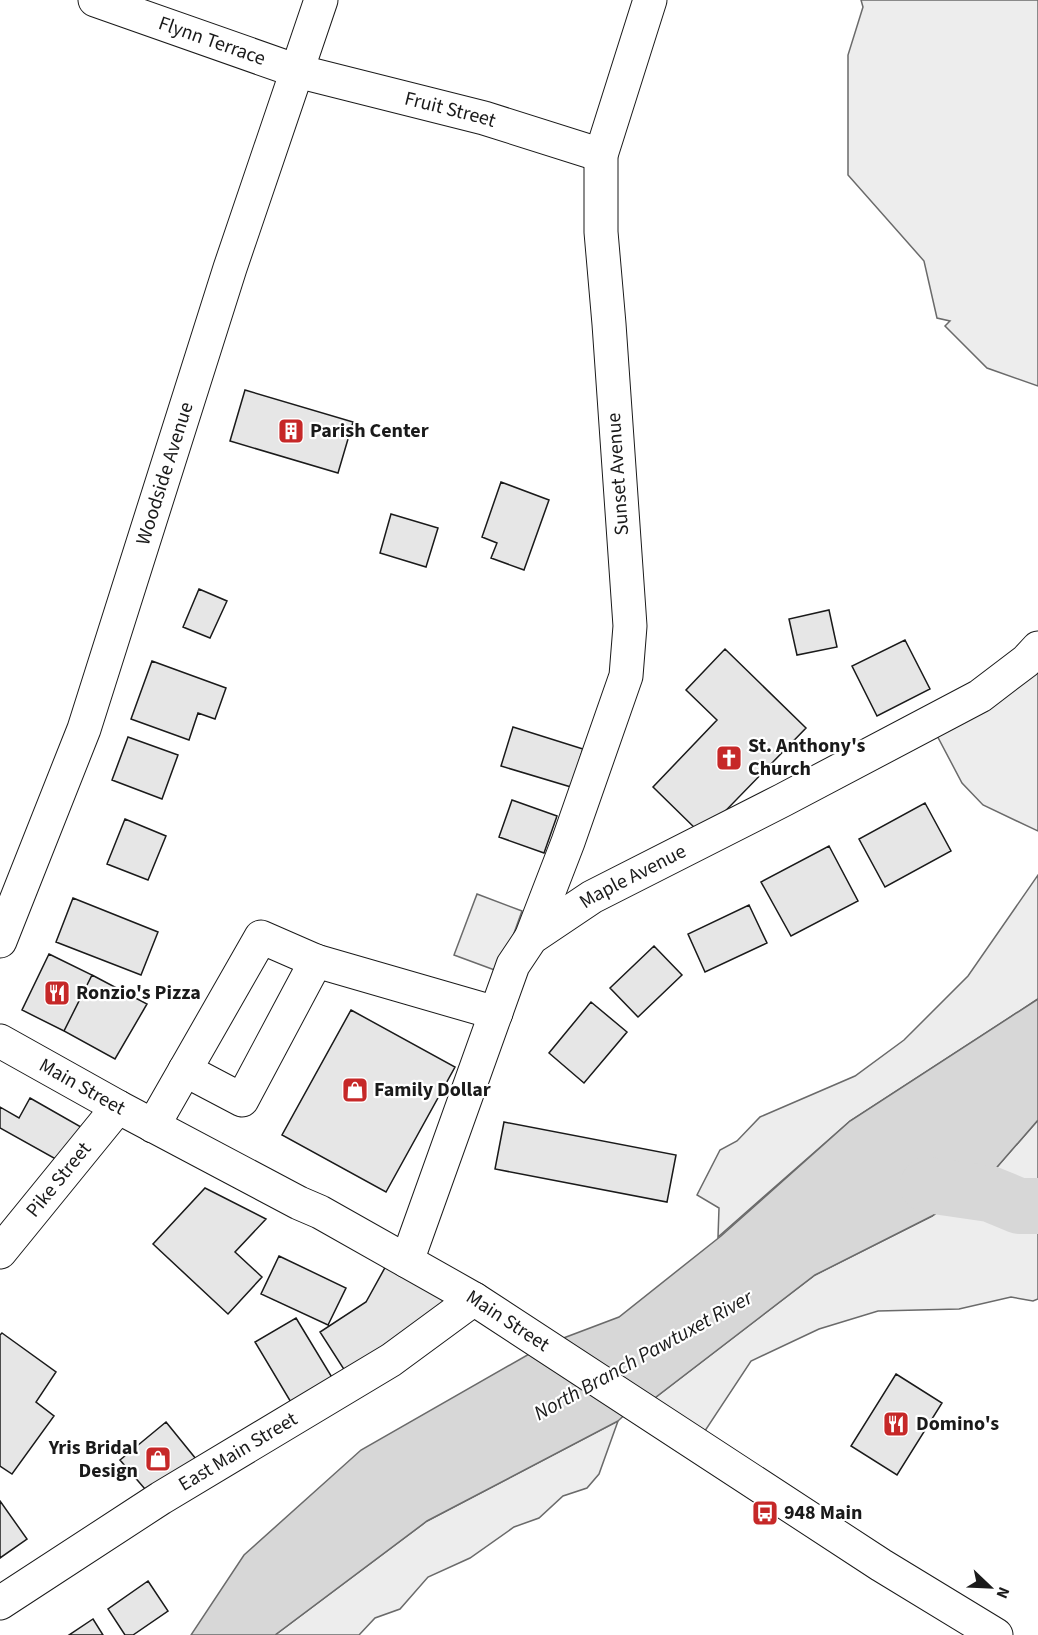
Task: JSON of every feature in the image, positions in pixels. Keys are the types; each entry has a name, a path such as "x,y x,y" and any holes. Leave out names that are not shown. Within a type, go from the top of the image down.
{"street":[{"name":"Flynn Terrace","path":"95,0 297,71"},
{"name":"Woodside Avenue","path":"0,941 84,729 226,280 321,0"},
{"name":"Sunset Avenue","path":"531,938 568,843 626,676 630,626 601,232 601,155 650,0"},
{"name":"Fruit Street","path":"297,71 484,118 601,155"},
{"name":"Maple Avenue","path":"407,1262 513,966 531,938 592,897 794,795 980,696 1026,661 1038,648"},
{"path":"153,1125 261,937 316,961 496,1013"},
{"path":"185,1070 242,1100 316,961"},
{"name":"Main Street","path":"0,1041 118,1107 320,1212 474,1299 881,1565 996,1635"},
{"name":"Pike Street","path":"0,1252 118,1107"},
{"name":"East Main Street","path":"0,1603 161,1498 391,1360 474,1299"}],"shaded area":[{"path":"861,0 1038,0 1038,386 987,368 945,326 950,321 937,318 924,261 848,175 848,55 863,7"},
{"path":"1038,654 1038,831 983,805 962,783 933,728"},
{"path":"1038,875 1038,999 850,1121 718,1237 719,1208 697,1195 720,1150 737,1141 760,1117 855,1076 904,1040 968,976"},
{"path":"477,894 522,911 500,972 454,955"},
{"path":"1038,1120 1038,1299 1033,1301 1011,1297 959,1309 878,1311 819,1329 751,1361 697,1443 643,1407 815,1275 932,1216 991,1174"},
{"path":"618,1421 599,1474 587,1488 563,1496 539,1518 514,1527 470,1558 428,1577 400,1609 375,1618 359,1635 275,1635 427,1521"}],"water":[{"name":"North Branch Pawtuxet River","path":"1038,999 1038,1120 991,1174 932,1216 815,1275 643,1407 632,1408 618,1421 427,1521 275,1635 191,1635 244,1555 361,1450 545,1345 619,1317 721,1236 850,1121"}],"building":[{"name":"Parish Center","path":"245,390 353,422 338,473 230,441"},
{"path":"501,482 549,500 524,570 491,558 497,543 482,537"},
{"path":"391,514 438,528 426,567 380,553"},
{"path":"199,589 227,601 210,638 183,627"},
{"path":"829,610 837,647 797,655 789,619"},
{"path":"905,640 930,689 877,716 852,666"},
{"name":"St. Anthony's Church","path":"725,649 806,728 702,835 653,787 717,720 686,690"},
{"path":"152,661 226,688 215,719 198,713 189,740 131,719"},
{"path":"513,727 583,749 571,787 501,766"},
{"path":"128,737 178,755 162,799 112,780"},
{"path":"512,800 557,816 544,853 499,837"},
{"path":"925,803 951,851 885,887 859,839"},
{"path":"125,819 166,836 148,880 107,864"},
{"path":"829,846 858,901 791,936 761,882"},
{"path":"73,898 158,932 141,975 56,942"},
{"path":"749,905 767,943 705,972 688,934"},
{"path":"654,946 682,975 638,1017 610,988"},
{"name":"Ronzio's Pizza","path":"49,954 92,975 64,1031 22,1010"},
{"path":"92,975 147,1004 115,1059 64,1031"},
{"path":"591,1002 627,1032 584,1083 549,1053"},
{"path":"351,1010 455,1067 386,1192 282,1135"},
{"path":"30,1098 81,1127 61,1162 0,1128 0,1107 19,1118"},
{"path":"504,1122 676,1155 667,1202 495,1169"},
{"path":"205,1188 266,1219 235,1252 262,1277 228,1314 153,1244"},
{"path":"279,1256 346,1288 328,1325 261,1294"},
{"path":"387,1264 451,1300 345,1371 320,1332 366,1302"},
{"path":"296,1318 333,1379 292,1404 255,1342"},
{"path":"2,1333 56,1372 36,1402 54,1416 12,1474 0,1466 0,1335"},
{"name":"Domino's","path":"896,1374 942,1403 897,1475 851,1446"},
{"name":"Yris Bridal Design","path":"166,1422 196,1459 151,1496 120,1460"},
{"path":"0,1501 27,1539 0,1558"},
{"path":"148,1581 168,1611 133,1635 125,1635 108,1609"},
{"path":"93,1619 103,1635 69,1635"}],"waterway":[{"path":"928,1185 990,1194 1019,1206 1038,1206"}],"place":[{"name":"Parish Center","path":"291,431"},
{"name":"St. Anthony's Church","path":"729,758"},
{"name":"Ronzio's Pizza","path":"57,993"},
{"name":"Family Dollar","path":"355,1090"},
{"name":"Domino's","path":"896,1424"},
{"name":"Yris Bridal Design","path":"158,1459"},
{"name":"948 Main","path":"765,1513"}]}
